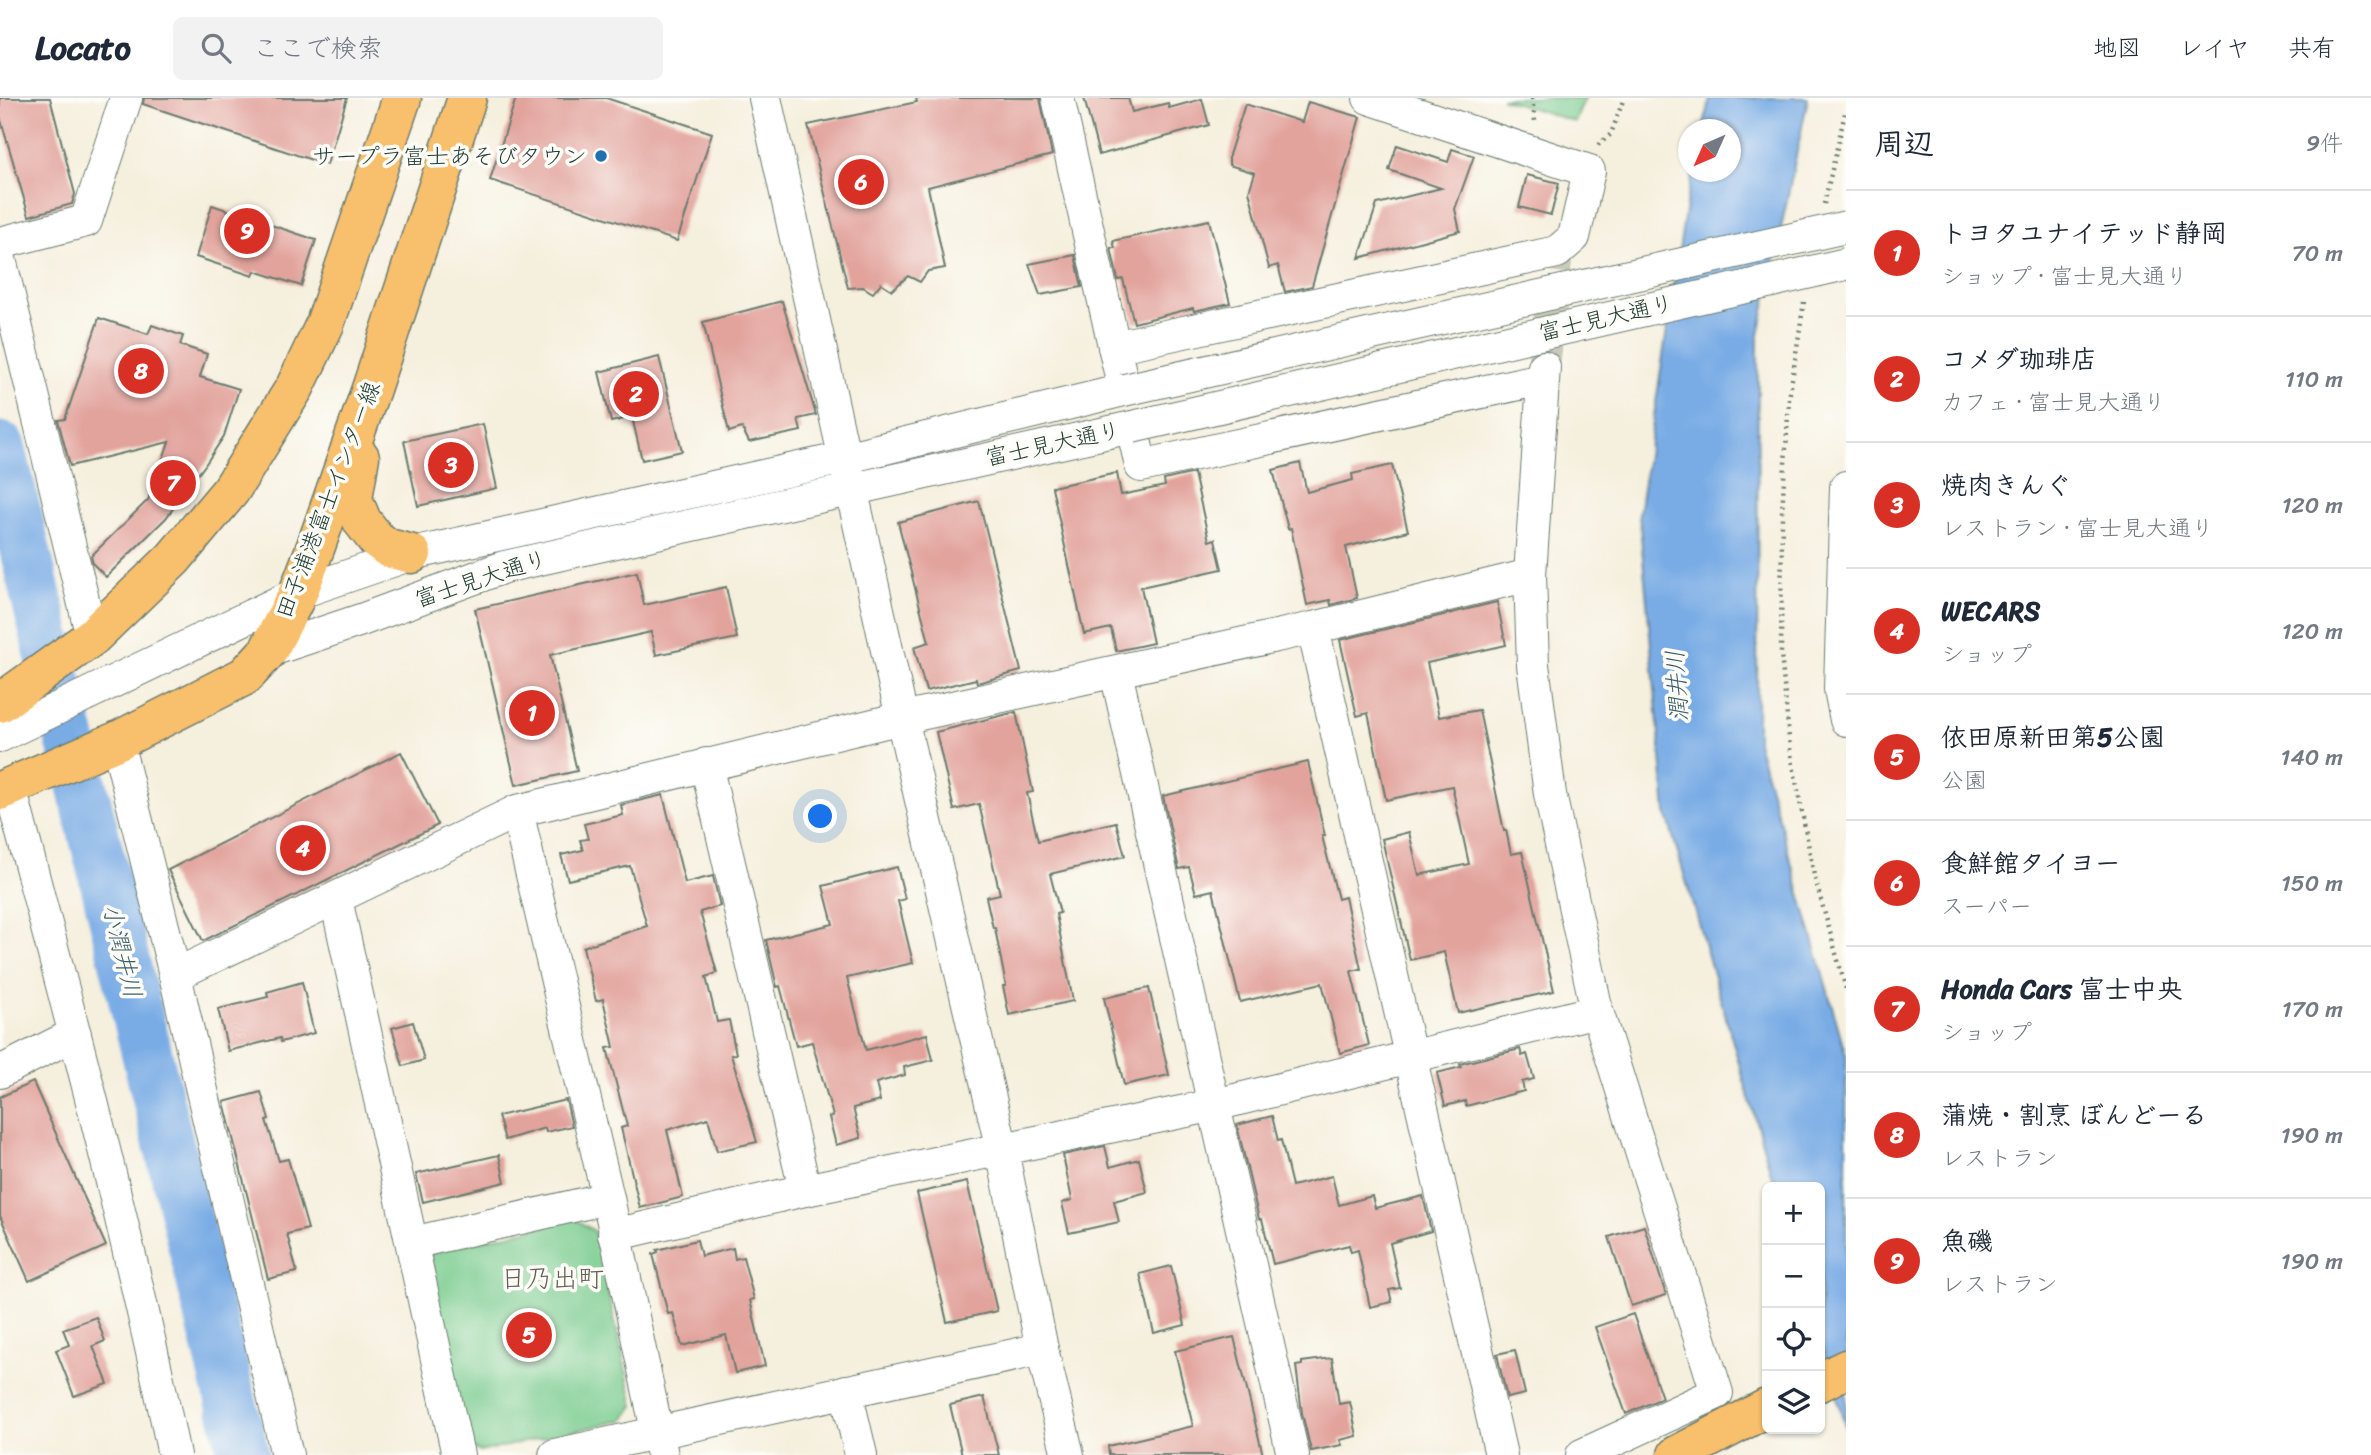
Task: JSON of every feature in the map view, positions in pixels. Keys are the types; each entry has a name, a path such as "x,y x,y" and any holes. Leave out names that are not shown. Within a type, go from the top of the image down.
{"main road":[{"path":"0,702 92,637 173,559 231,490 295,387 325,324 402,98"},
{"name":"田子浦港富士インター線","path":"5,789 117,741 245,676 268,651 298,593 372,386 467,98"},
{"path":"372,386 353,499 362,521 376,538 388,548 412,554"},
{"path":"1825,1380 1846,1369"},
{"path":"1677,1455 1762,1410"}],"street":[{"path":"0,243 86,221 126,98"},
{"path":"765,98 902,718 1002,1150 1042,1349 1068,1455"},
{"path":"1058,98 1124,390"},
{"path":"1114,347 1558,252 1574,237 1590,171 1369,98"},
{"name":"富士見大通り","path":"268,651 504,567 847,473 1124,390 1835,218"},
{"path":"0,259 92,637"},
{"name":"富士見大通り","path":"0,736 298,593 412,554 847,473 1132,427 1846,264"},
{"path":"1132,427 1141,467 1543,373 1530,575 1534,665 1550,794 1597,1011 1717,1393 1582,1455"},
{"path":"1846,487 1840,688 1846,720"},
{"path":"175,975 517,811 902,718 1313,628 1530,575"},
{"path":"1313,628 1501,1455"},
{"path":"1116,672 1293,1455"},
{"path":"117,741 175,975 287,1455"},
{"path":"706,764 805,1190"},
{"path":"5,789 75,1034 155,1361 174,1455"},
{"path":"517,811 608,1198 659,1443"},
{"path":"335,899 458,1455"},
{"path":"614,1235 805,1190 1215,1105 1597,1011"},
{"path":"0,1072 75,1034"},
{"path":"412,1243 608,1198"},
{"path":"555,1455 659,1443 846,1391 1042,1349"},
{"path":"846,1391 861,1455"}],"path":[{"path":"1594,147 1611,134 1624,98"},
{"path":"1835,218 1846,109"},
{"path":"1805,298 1789,399 1782,512 1781,653 1790,749 1814,875 1846,989"}],"green space":[{"path":"1501,98 1585,98 1575,122"},
{"path":"575,1219 594,1231 634,1406 623,1420 480,1452 466,1444 425,1264 434,1251"}],"water":[{"name":"潤井川","path":"1710,98 1808,98 1758,340 1757,742 1846,1055 1846,1429 1825,1356 1825,1182 1774,1182 1666,812 1639,514 1691,182 1741,182 1741,119 1705,119"}],"building":[{"path":"0,98 50,98 75,194 72,204 29,216 0,117"},
{"path":"144,98 347,98 327,165 143,104"},
{"name":"サープラ富士あそびタウン","path":"516,98 606,98 712,133 677,241 490,180"},
{"path":"916,98 1040,98 1052,155 928,187 945,268 928,271 920,282 908,276 892,290 881,283 873,293 863,287 848,288 808,125 917,102"},
{"path":"1084,98 1128,98 1132,112 1168,103 1169,108 1202,99 1209,125 1099,155"},
{"path":"1308,102 1360,117 1312,286 1285,292 1278,265 1269,268 1249,191 1255,173 1229,165 1229,155 1245,104 1302,122"},
{"path":"1397,145 1448,162 1452,149 1474,156 1455,209 1460,231 1359,258 1377,204 1441,188 1389,170"},
{"path":"1527,175 1559,183 1551,215 1519,207"},
{"path":"212,205 316,240 301,286 255,271 253,276 196,257"},
{"path":"1209,220 1230,303 1194,311 1193,308 1134,323 1123,279 1118,280 1111,248 1115,248 1113,241"},
{"path":"1075,255 1082,287 1040,295 1029,264"},
{"path":"782,301 816,415 798,419 801,431 749,442 742,428 729,432 703,322"},
{"path":"99,318 148,334 152,325 183,336 180,345 207,354 200,377 239,389 224,436 205,465 166,518 106,577 93,564 91,556 148,500 169,442 70,466 58,420 65,419"},
{"path":"659,357 682,451 642,460 632,417 611,422 599,372"},
{"path":"483,424 497,488 418,506 404,441"},
{"path":"1300,463 1307,492 1353,480 1352,474 1392,465 1408,531 1346,547 1357,598 1331,605 1330,600 1307,605 1291,528 1288,529 1273,470"},
{"path":"1117,473 1121,495 1165,486 1164,480 1194,473 1209,541 1215,539 1222,569 1141,587 1153,643 1116,651 1111,628 1084,634 1052,487"},
{"path":"979,501 1021,671 977,683 976,679 926,691 914,647 929,642 898,522"},
{"path":"637,572 644,605 726,587 737,638 656,655 651,632 550,655 577,771 516,785 475,609"},
{"path":"1497,602 1506,645 1427,663 1439,717 1479,710 1504,831 1506,830 1511,854 1522,852 1554,991 1458,1013 1444,952 1410,960 1382,839 1409,832 1419,875 1469,864 1452,786 1386,800 1368,713 1357,716 1340,640"},
{"path":"1016,712 1033,792 1027,793 1038,841 1116,822 1125,856 1050,874 1060,913 1056,914 1073,1001 1009,1015 995,928 986,897 1000,894 979,804 954,810 936,732"},
{"path":"401,752 438,825 203,941 168,870"},
{"path":"1308,762 1325,836 1322,836 1338,899 1345,897 1361,969 1351,971 1369,1045 1340,1053 1322,983 1240,1002 1213,890 1196,894 1189,867 1179,869 1163,796"},
{"path":"663,795 685,883 713,876 720,906 700,912 717,973 706,977 717,1022 729,1020 736,1054 731,1055 757,1142 717,1151 708,1118 667,1130 683,1197 640,1208 621,1128 627,1126 607,1048 614,1047 603,999 596,1001 583,947 647,926 630,866 568,880 561,855 583,850 580,840 588,839 584,824 623,815 621,805"},
{"path":"897,867 905,899 898,901 913,963 847,978 866,1050 927,1034 933,1060 904,1067 905,1075 876,1083 880,1101 853,1108 861,1138 836,1145 829,1117 833,1116 812,1042 796,1046 780,986 777,987 766,940 833,924 823,886"},
{"path":"302,982 314,1033 228,1051 218,1009 268,997 267,992"},
{"path":"1149,988 1169,1075 1124,1085 1104,998"},
{"path":"413,1022 424,1060 403,1066 392,1028"},
{"path":"1520,1049 1522,1056 1527,1054 1534,1079 1522,1082 1524,1091 1466,1106 1465,1101 1445,1106 1437,1073 1461,1067 1460,1064"},
{"path":"33,1082 106,1246 29,1281 0,1216 0,1097"},
{"path":"261,1092 269,1119 266,1120 279,1161 288,1159 308,1229 287,1234 297,1272 268,1279 224,1102"},
{"path":"566,1100 572,1126 546,1132 545,1128 505,1140 498,1116"},
{"path":"1272,1116 1292,1186 1332,1176 1339,1205 1372,1196 1375,1208 1423,1196 1431,1231 1390,1243 1400,1288 1389,1290 1392,1302 1370,1307 1358,1250 1351,1252 1349,1245 1273,1264 1262,1219 1259,1219 1237,1125"},
{"path":"1105,1146 1110,1167 1139,1159 1147,1192 1114,1201 1119,1222 1069,1233 1062,1203 1072,1200 1063,1155"},
{"path":"499,1155 505,1182 423,1202 416,1174"},
{"path":"967,1182 997,1311 947,1322 917,1193"},
{"path":"1644,1226 1666,1295 1631,1306 1609,1237"},
{"path":"697,1240 701,1256 733,1248 735,1259 743,1257 754,1299 750,1300 765,1366 735,1373 726,1335 682,1346 673,1313 668,1314 653,1254 658,1252 657,1250"},
{"path":"1171,1266 1185,1325 1154,1333 1140,1274"},
{"path":"1633,1314 1662,1398 1626,1414 1595,1327"},
{"path":"96,1317 105,1341 93,1346 108,1384 74,1396 56,1350 69,1345 63,1329"},
{"path":"1234,1337 1263,1455 1109,1455 1108,1446 1193,1426 1175,1351"},
{"path":"1515,1350 1525,1394 1507,1398 1497,1354"},
{"path":"1332,1358 1339,1404 1350,1402 1357,1436 1340,1440 1342,1445 1311,1451 1302,1413 1296,1366 1302,1365 1302,1362"},
{"path":"984,1397 999,1455 962,1455 950,1405"}],"waterway":[{"name":"小潤井川","path":"0,447 244,1455"}],"tunnel":[{"path":"1544,367 1557,252"}],"place":[{"name":"サープラ富士あそびタウン","path":"601,156"},
{"name":"食鮮館タイヨー","path":"861,182"},
{"name":"魚磯","path":"247,231"},
{"name":"蒲焼・割烹 ぼんどーる","path":"141,371"},
{"name":"コメダ珈琲店","path":"636,394"},
{"name":"焼肉きんぐ","path":"451,465"},
{"name":"Honda Cars 富士中央","path":"173,483"},
{"name":"トヨタユナイテッド静岡","path":"532,713"},
{"name":"WECARS","path":"303,848"},
{"name":"依田原新田第5公園","path":"529,1335"}],"district":[{"name":"日乃出町","path":"552,1278"}]}
